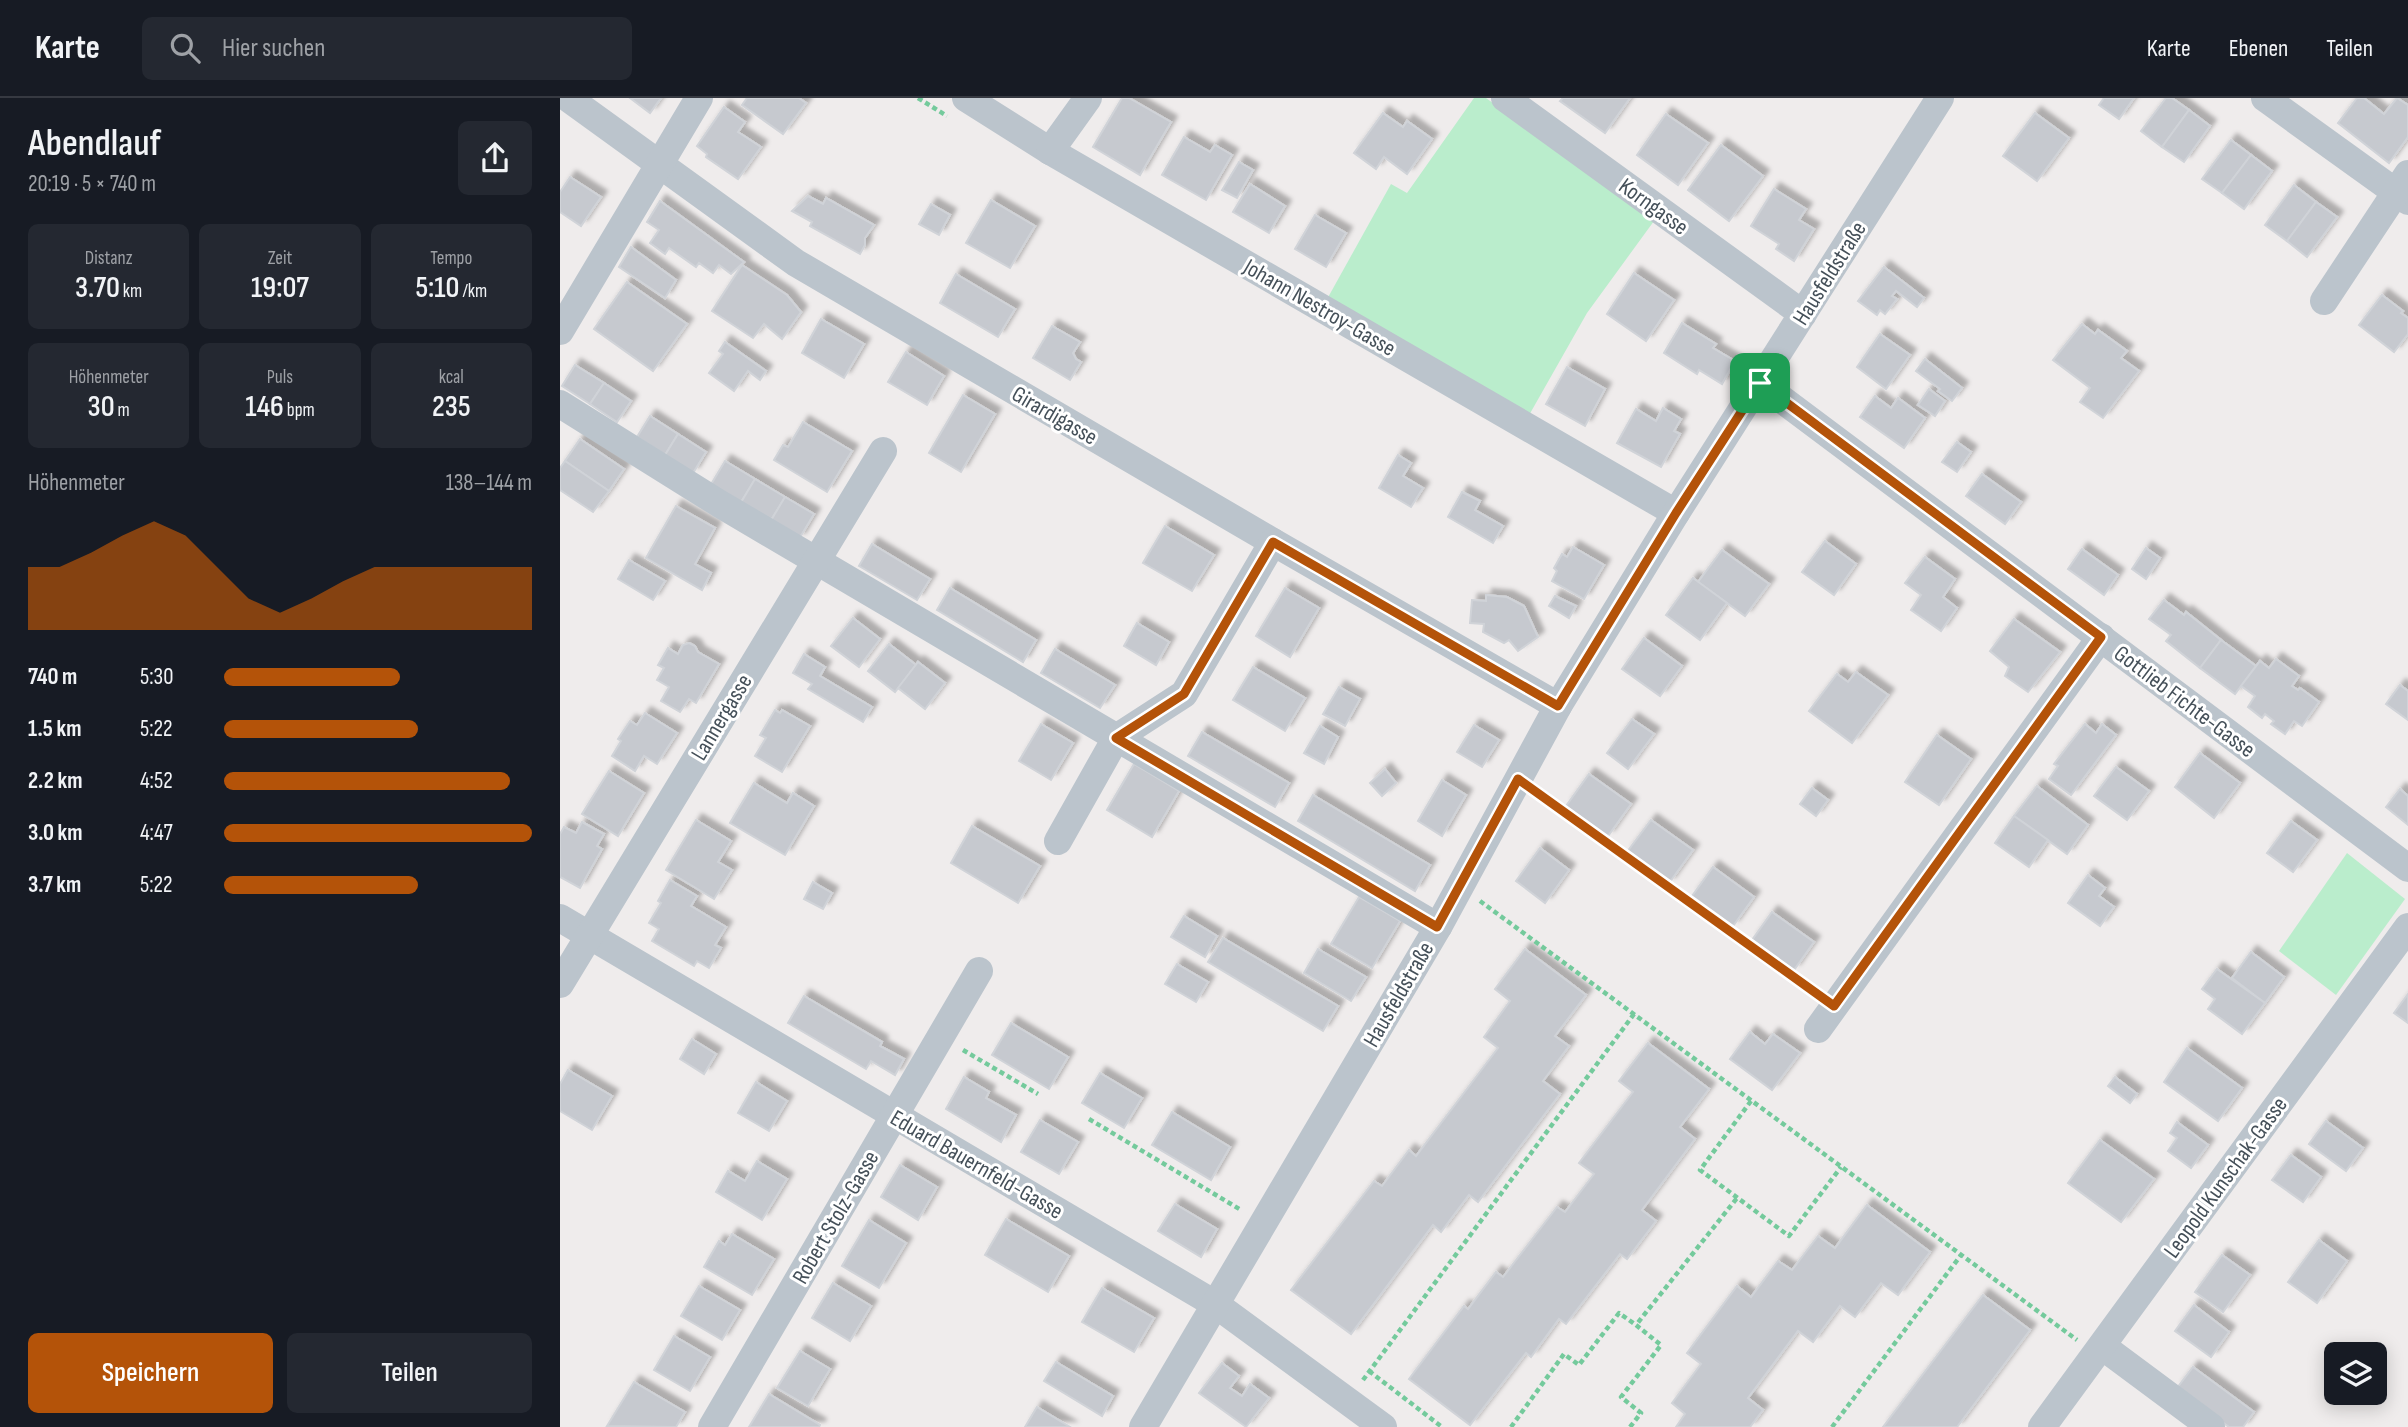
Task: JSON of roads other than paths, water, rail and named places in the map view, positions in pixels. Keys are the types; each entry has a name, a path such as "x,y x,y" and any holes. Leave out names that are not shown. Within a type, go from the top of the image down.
{"street":[{"name":"Girardigasse","path":"568,98 796,263 1558,706"},
{"path":"560,331 699,98"},
{"name":"Johann Nestroy-Gasse","path":"967,98 1050,151 1676,513"},
{"path":"1050,151 1088,98"},
{"name":"Korngasse","path":"1505,98 1803,314"},
{"name":"Hausfeldstraße","path":"1143,1427 1437,927 1558,706 1676,513 1940,98"},
{"path":"2265,98 2404,189 2324,301"},
{"name":"Gottlieb Fichte-Gasse","path":"1760,383 2408,868"},
{"path":"560,404 816,561 1437,927"},
{"name":"Lannergasse","path":"560,984 883,451"},
{"path":"1058,841 1116,738 1184,694 1273,542"},
{"path":"1818,1029 2101,637"},
{"name":"Eduard Bauernfeld-Gasse","path":"560,918 1215,1304 1383,1427"},
{"name":"Leopold Kunschak-Gasse","path":"2042,1427 2408,927"},
{"name":"Robert Stolz-Gasse","path":"712,1427 979,971"},
{"path":"2099,1350 2211,1427"}]}
